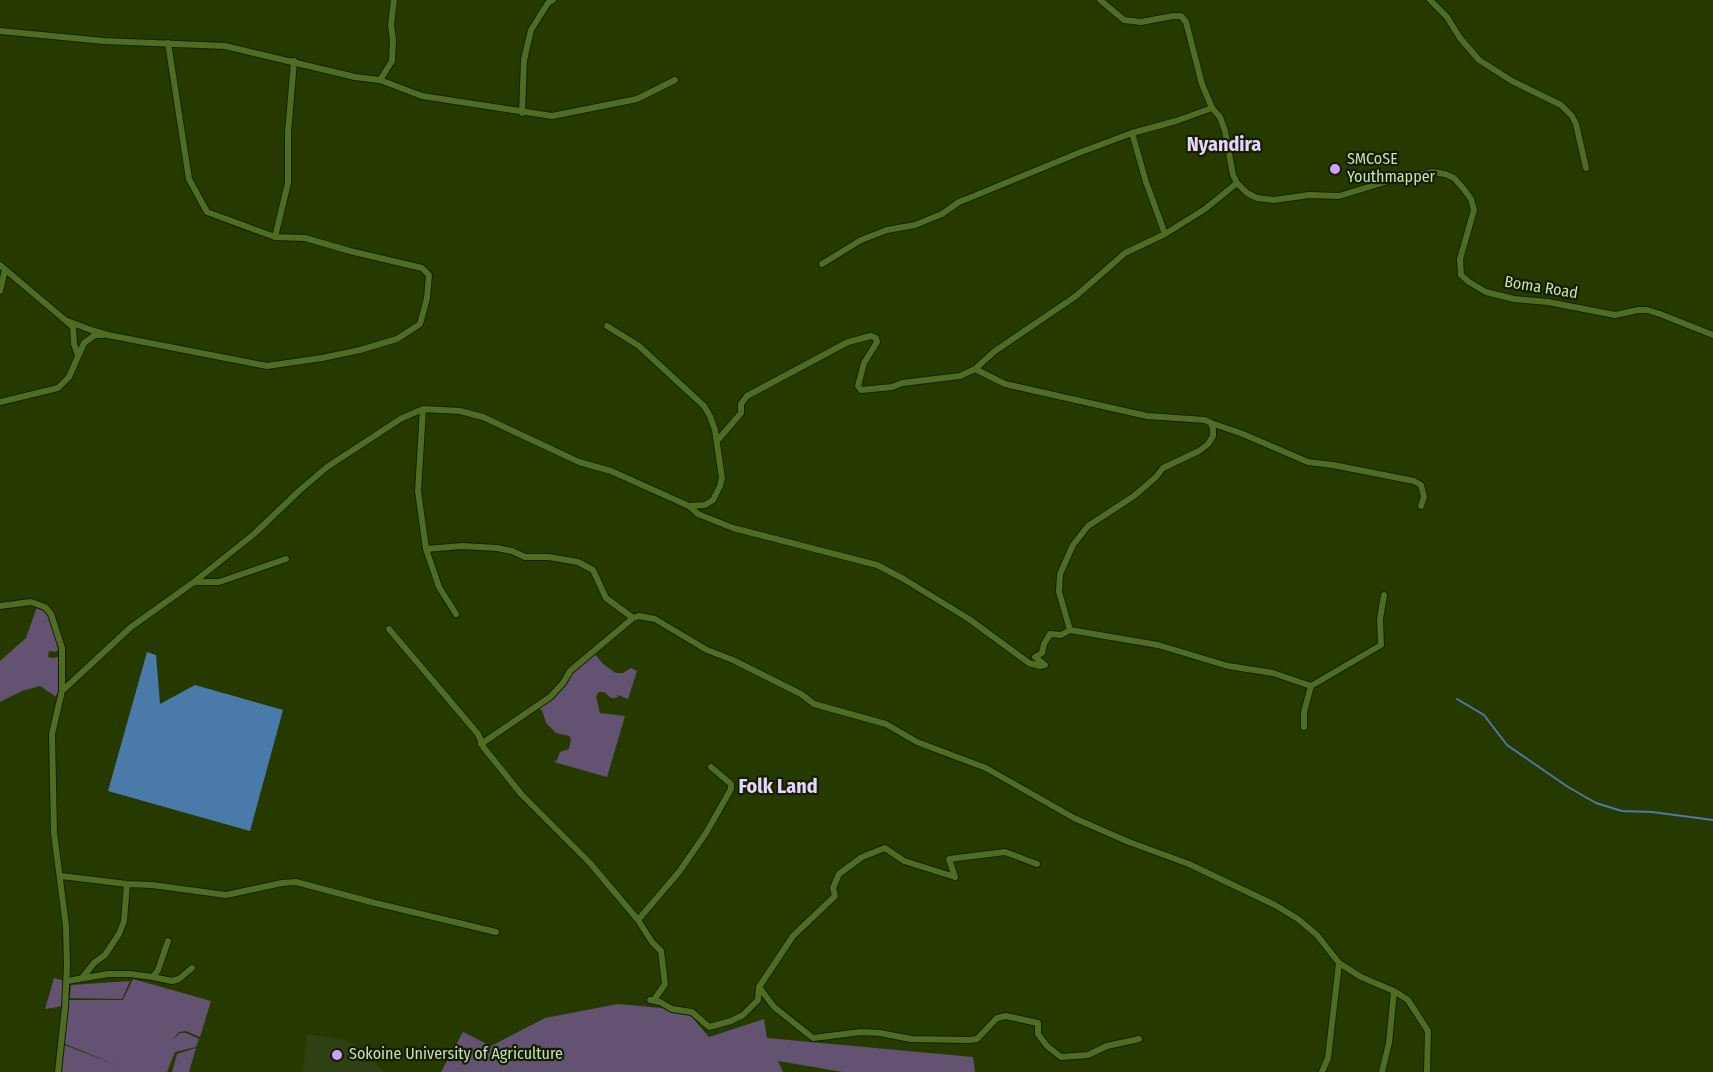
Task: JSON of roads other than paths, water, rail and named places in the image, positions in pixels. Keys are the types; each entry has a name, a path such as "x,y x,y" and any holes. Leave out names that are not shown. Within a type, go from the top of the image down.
{"street":[{"path":"380,80 392,61 391,25 394,0"},
{"path":"522,112 524,60 531,30 548,3 553,0"},
{"path":"717,441 741,413 741,404 747,396 848,342 871,336 878,340 864,363 858,386 861,390 960,376 975,369 995,351 1076,296 1125,253 1166,234 1205,209 1237,183 1233,175 1225,131 1220,117 1212,108 1196,65 1186,22 1181,16 1131,22 1119,17 1100,0"},
{"path":"1430,0 1447,17 1470,51 1479,60 1512,81 1561,105 1572,116 1586,168"},
{"path":"0,31 104,41 225,46 355,77 380,80 422,96 552,116 597,109 637,99 675,80"},
{"path":"65,320 108,335 267,366 360,350 396,339 420,324 427,298 429,275 422,268 305,238 275,237 207,212 193,189 186,165 168,43"},
{"path":"275,237 288,183 288,134 294,61"},
{"path":"822,264 861,240 886,231 915,225 942,214 959,202 1132,133 1212,108"},
{"path":"1132,133 1146,182 1166,234"},
{"name":"Boma Road","path":"1237,183 1247,193 1257,198 1274,200 1309,195 1339,196 1395,179 1433,172 1445,174 1454,178 1463,188 1471,199 1474,210 1460,259 1461,275 1469,282 1486,292 1514,299 1548,302 1616,315 1647,310 1713,335"},
{"path":"0,265 73,327 74,344 78,355"},
{"path":"0,291 5,270"},
{"path":"606,326 639,346 704,406 715,430 722,478 713,500 705,505 689,506"},
{"path":"0,402 58,388 69,378 84,343 95,335 108,335"},
{"path":"975,369 1005,384 1051,395 1120,408 1147,416 1196,418 1243,434 1308,462 1414,481 1421,485 1424,497 1421,506"},
{"path":"423,409 418,491 426,549 439,587 456,614"},
{"path":"62,692 132,627 254,534 327,467 402,418 423,409 460,411 483,417 579,462 611,471 689,506 698,514 733,528 877,565 969,619 1029,663 1045,665 1035,657 1042,653 1050,634 1060,635 1070,630 1158,645 1228,666 1273,674 1311,686"},
{"path":"1070,630 1059,592 1060,574 1073,545 1088,526 1134,496 1163,468 1199,451 1208,444 1213,436 1211,423"},
{"path":"426,549 462,546 497,548 525,556 578,562 592,570 606,598 633,618"},
{"path":"194,582 219,582 286,559"},
{"path":"1304,727 1304,711 1311,686 1381,645 1380,619 1384,595"},
{"path":"0,606 31,602 45,607 51,614 62,648 62,692 52,734 54,833 66,926 67,981 58,1072"},
{"path":"481,744 550,698 570,671 633,618 639,616 660,621 707,650 733,660 801,694 813,704 886,724 917,742 986,768 1082,821 1189,864 1275,904 1317,935 1339,963 1408,1000 1428,1031 1425,1072"},
{"path":"389,629 478,734 481,744 522,795 590,863 661,951 665,984 652,1000 672,1009 692,1012 709,1027 743,1015 758,1000 759,987 793,936 835,896 833,888 839,874 862,857 885,848 904,861 955,877 949,859 1005,852 1037,864"},
{"path":"638,920 679,872 706,834 731,789 731,784 711,767"},
{"path":"61,876 226,895 296,882 496,932"},
{"path":"81,978 95,962 105,955 119,934 124,921 127,884"},
{"path":"153,977 158,970 168,941"},
{"path":"1322,1072 1328,1058 1339,963"},
{"path":"67,981 130,974 172,981 179,979 192,968"},
{"path":"759,987 774,1007 813,1038 861,1032 911,1039 970,1040 977,1039 997,1018 1006,1016 1038,1023 1038,1034 1047,1046 1061,1057 1088,1055 1107,1046 1138,1039"},
{"path":"1382,1072 1389,1042 1394,991"}],"water":[{"path":"147,652 156,655 160,704 195,685 283,710 250,831 108,791"}],"waterway":[{"path":"1457,699 1484,715 1507,745 1568,787 1596,803 1622,811 1652,812 1713,820"}],"place":[{"name":"SMCoSE Youthmapper","path":"1335,169"},
{"name":"Sokoine University of Agriculture","path":"337,1055"}],"district":[{"name":"Nyandira","path":"1224,145"},
{"name":"Folk Land","path":"778,787"}]}
